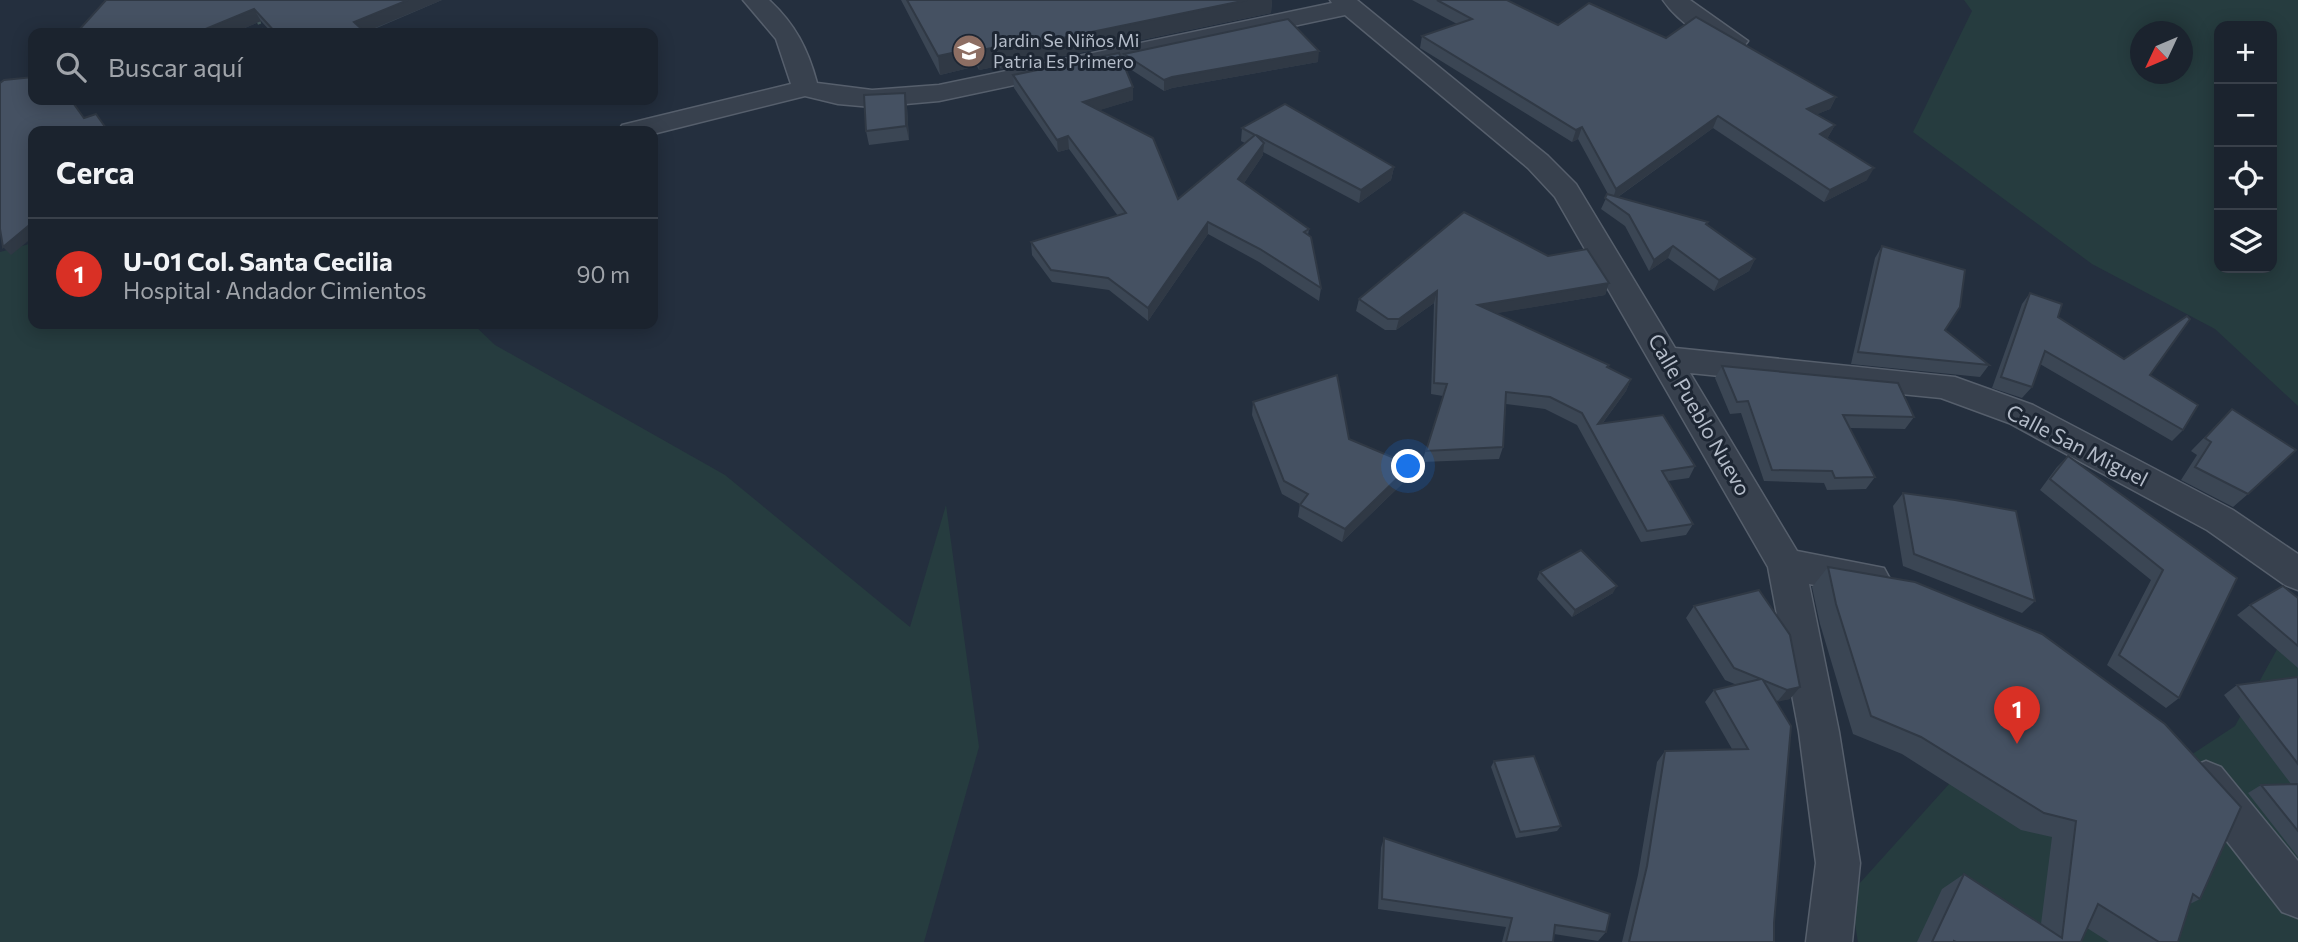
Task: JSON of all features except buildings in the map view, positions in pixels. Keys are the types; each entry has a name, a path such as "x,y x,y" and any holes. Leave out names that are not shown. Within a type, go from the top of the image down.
{"street":[{"path":"755,0 783,25 795,48 805,88"},
{"path":"1675,0 1704,23 1752,51"},
{"path":"652,126 805,88 836,98 865,100 956,90 1345,3"},
{"name":"Calle Pueblo Nuevo","path":"1345,3 1538,162 1566,191 1786,565 1819,732 1838,863 1829,942"},
{"name":"Calle San Miguel","path":"1667,359 1943,386 2021,414 2221,520 2298,575"},
{"path":"1786,565 1901,584"},
{"path":"2182,755 2226,803 2298,896"}],"path":[{"path":"259,16 257,23 260,28"}],"green space":[{"path":"1964,0 2298,0 2298,406 2215,329 2092,264 1913,132 1972,11"},
{"path":"28,244 28,329 478,329 495,345 725,475 910,627 946,505 979,747 924,942 0,942 0,252"},
{"path":"2298,611 2298,942 1858,942 1850,894 1977,753 2083,826 2235,726"}],"place":[{"name":"Jardin Se Niños Mi Patria Es Primero","path":"969,51"},
{"name":"U-01 Col. Santa Cecilia","path":"2017,744"}]}
